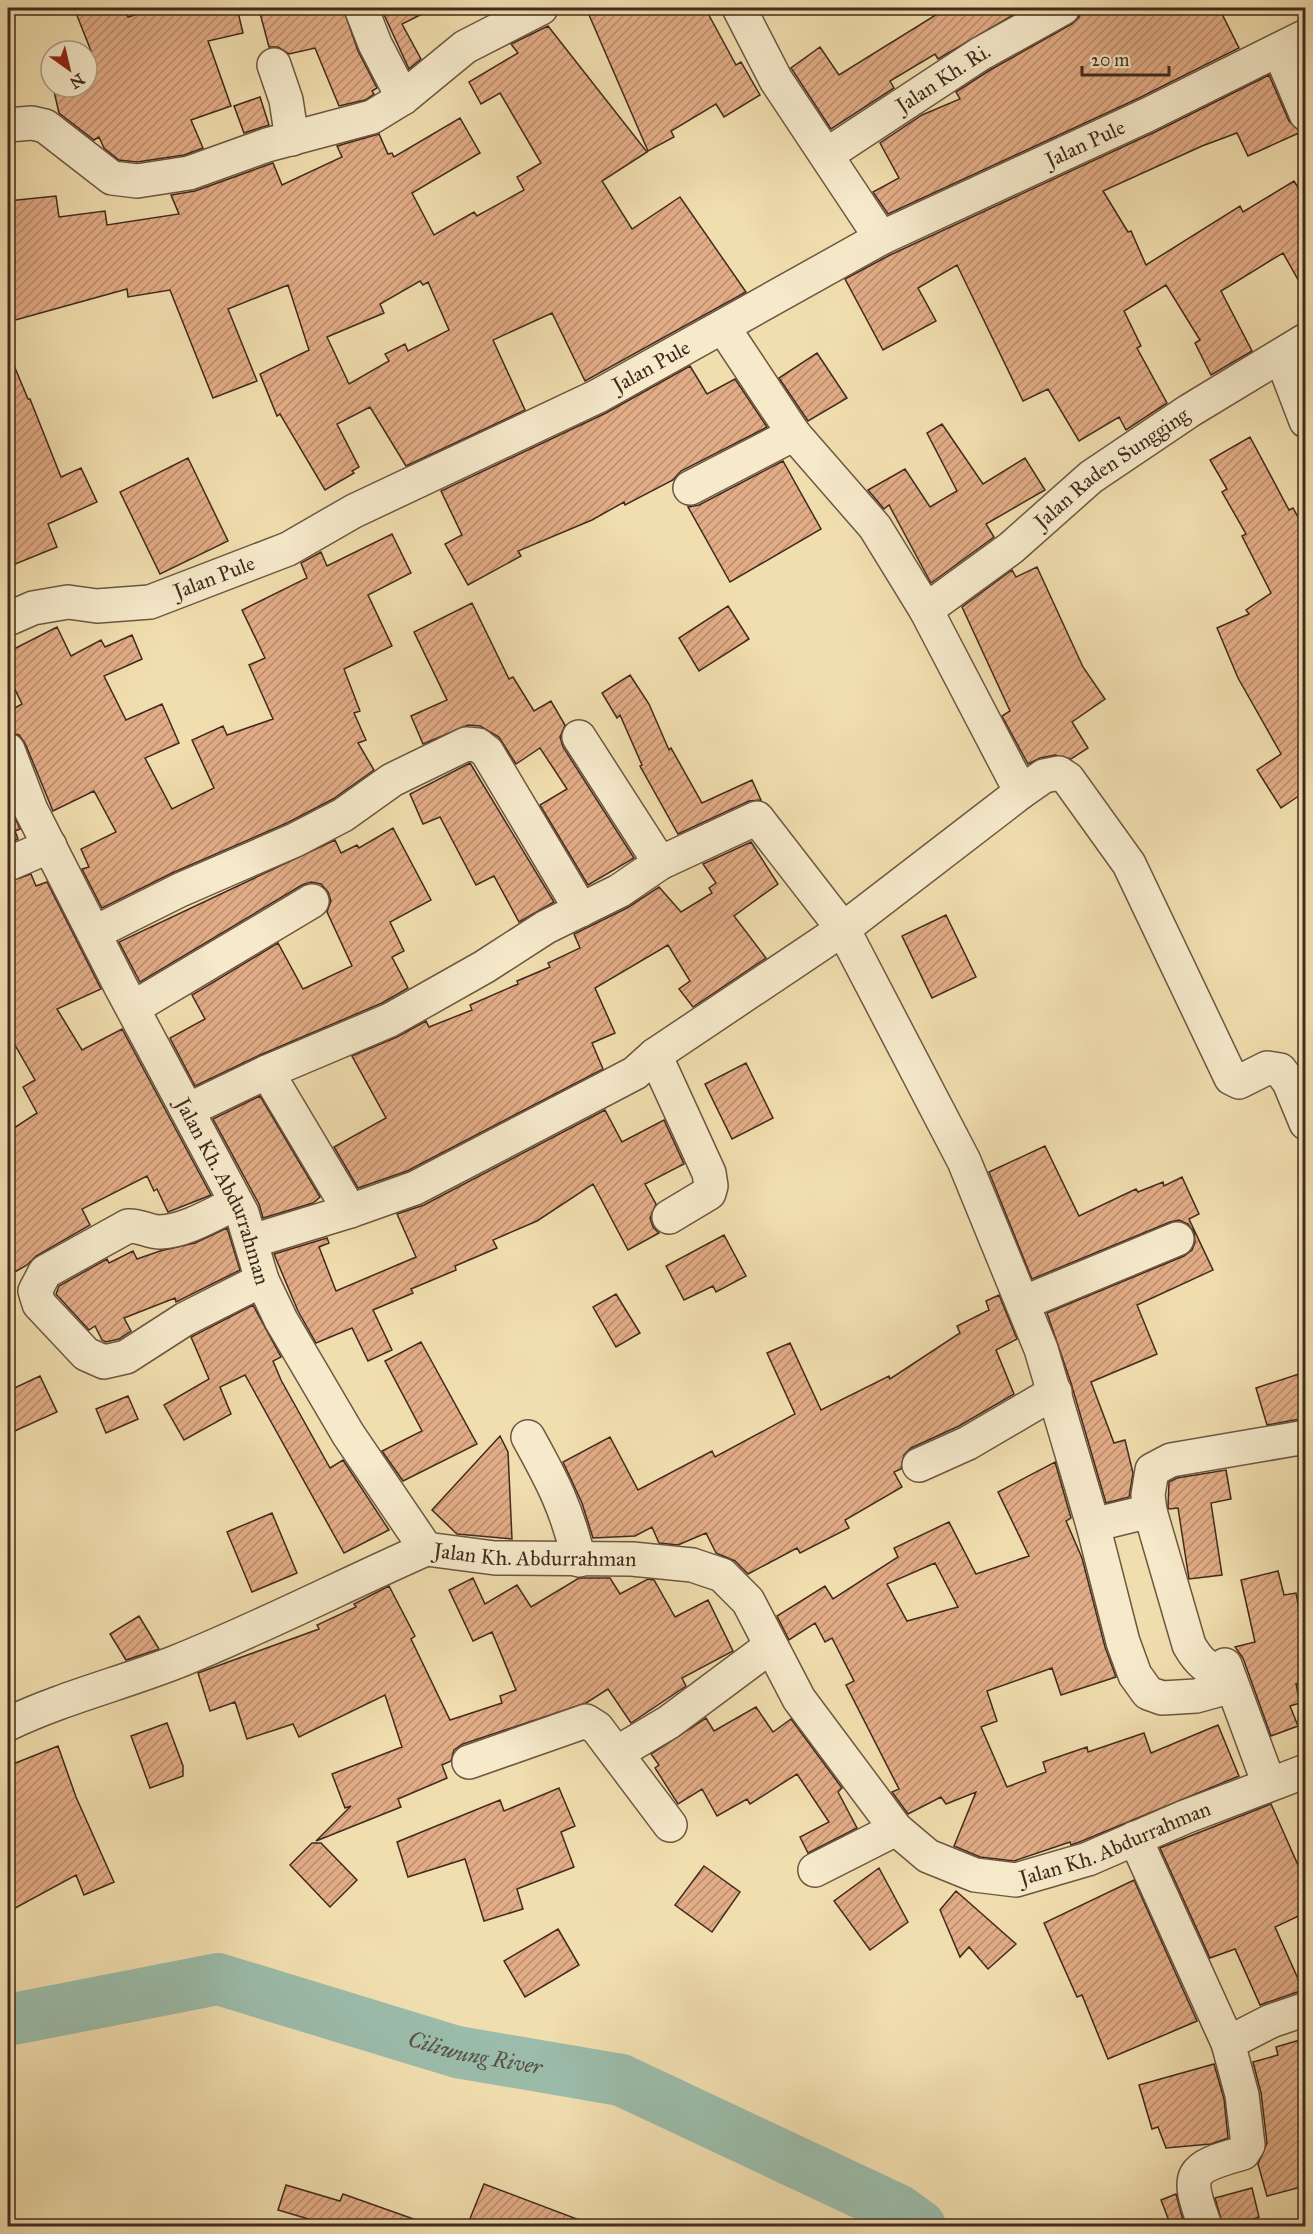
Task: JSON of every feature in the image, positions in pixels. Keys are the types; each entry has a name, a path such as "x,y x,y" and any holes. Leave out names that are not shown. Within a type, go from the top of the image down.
{"street":[{"path":"361,8 375,44 403,98"},
{"path":"8,124 32,123 45,126 112,178 137,181 189,173 267,145 372,117 403,98 465,47 541,8"},
{"path":"738,8 776,80 828,154 881,238"},
{"name":"Jalan Kh. Ri.","path":"828,154 980,54 1063,8"},
{"path":"1292,43 1305,114"},
{"name":"Jalan Pule","path":"8,619 33,609 68,602 98,606 150,602 288,549 354,511 598,396 881,238 1147,115 1292,43"},
{"path":"274,64 286,100 292,139"},
{"path":"723,327 794,434 875,527 926,610 1021,792"},
{"path":"1293,348 1305,421"},
{"name":"Jalan Raden Sungging","path":"926,610 1011,548 1091,477 1189,411 1293,348"},
{"path":"690,488 794,434"},
{"path":"579,737 660,863"},
{"path":"94,933 180,890 295,840 342,815 392,780 466,744 478,745 487,752 580,910"},
{"name":"Jalan Kh. Abdurrahman","path":"8,750 31,810 236,1203 252,1241 262,1280 302,1357 348,1434 426,1548 495,1558 632,1559 682,1564 722,1575 748,1601 799,1699 896,1828 928,1856 975,1875 1016,1880 1088,1859 1305,1771"},
{"path":"252,1241 415,1188 470,1162 615,1085 635,1073 655,1055 843,929 1021,792 1044,776 1059,773 1068,779 1129,864 1231,1078 1239,1082 1268,1068 1280,1070 1289,1082 1305,1123"},
{"path":"188,1110 267,1072 390,1020 484,967 546,927 619,891 660,863 757,818 843,929 964,1161 1023,1303 1055,1392 1123,1642 1141,1685 1148,1693 1162,1698 1196,1696 1227,1670"},
{"path":"8,864 50,846"},
{"path":"133,1008 312,901"},
{"path":"655,1055 709,1173 711,1186 709,1193 669,1217"},
{"path":"267,1072 350,1211"},
{"path":"236,1203 180,1228 164,1232 151,1232 136,1225 128,1226 45,1272 35,1291 39,1304 86,1354 104,1362 126,1357 185,1319 262,1280"},
{"path":"1023,1303 1178,1239"},
{"path":"919,1465 968,1443 1055,1392"},
{"path":"528,1437 555,1485 568,1516 579,1560"},
{"path":"1227,1670 1207,1668 1196,1658 1190,1645 1150,1511 1148,1495 1152,1470 1160,1464 1305,1437"},
{"path":"1093,1525 1150,1511"},
{"path":"8,1724 175,1662 269,1624 336,1589 426,1548"},
{"path":"617,1753 669,1722 771,1646"},
{"path":"1227,1670 1269,1784"},
{"path":"469,1762 586,1721 597,1728 670,1825"},
{"path":"815,1870 896,1828"},
{"path":"1135,1838 1228,2043 1242,2095 1248,2145 1244,2153 1206,2164 1195,2177 1195,2198 1205,2226"},
{"path":"1228,2043 1271,2020 1305,2009"}],"building":[{"path":"90,8 125,8 128,17 157,8 237,8 243,33 208,41 231,106 191,120 203,148 184,155 137,162 119,160 104,148 99,137 94,140 59,113 56,99 99,99 99,39 86,39 76,13"},
{"path":"281,8 343,8 358,51 377,88 372,91 374,94 365,100 339,106 315,48 289,54 278,47 269,47 260,13"},
{"path":"381,8 434,8 402,24 421,59 409,69"},
{"path":"586,8 705,8 736,65 741,62 760,95 724,117 716,104 671,131 674,137 648,151"},
{"path":"947,8 1025,8 938,59 935,54 890,81 894,88 831,129 791,68 820,47 839,75"},
{"path":"1082,8 1219,8 1239,48 1139,98 888,214 873,192 899,178 880,143 922,115 960,99 956,92 1072,24 1079,17"},
{"path":"548,26 647,152 602,181 632,229 680,197 746,292 585,381 552,313 493,340 525,410 406,466 370,407 337,424 359,467 352,471 354,473 325,490 280,414 277,416 260,374 309,350 288,285 228,309 257,381 213,398 170,290 128,297 127,289 8,322 8,264 15,262 8,221 8,201 56,196 59,217 105,211 107,225 179,214 171,195 195,191 273,163 282,185 342,157 337,146 379,134 388,154 392,153 394,157 460,118 480,153 412,193 434,235 474,212 477,216 524,190 517,177 541,163 500,93 481,104 469,82 518,53 511,44","holes":["420,281 423,285 428,282 449,330 408,351 405,344 385,354 389,361 349,384 327,337 384,313 380,304"]},
{"path":"1269,75 1289,121 1301,132 1248,156 1237,133 1202,146 1103,191 1128,232 1131,231 1146,265 1240,206 1243,212 1294,181 1305,199 1305,292 1283,253 1221,291 1252,351 1211,375 1195,343 1200,340 1166,285 1124,311 1141,346 1137,348 1167,403 1126,430 1119,417 1079,441 1048,389 1023,401 957,265 918,288 936,321 883,350 845,279 890,255 1155,132"},
{"path":"260,97 269,125 244,133 234,106"},
{"path":"8,351 61,477 81,468 97,502 48,524 57,547 8,567"},
{"path":"817,353 847,398 808,421 779,378"},
{"path":"690,366 707,394 735,379 767,427 681,471 673,480 625,505 624,502 592,520 518,551 521,556 468,585 445,544 462,535 441,491 606,413"},
{"path":"942,424 983,484 1025,458 1045,490 986,524 994,537 931,583 889,505 884,509 868,490 905,469 930,507 957,491 927,433"},
{"path":"1250,437 1289,510 1293,508 1305,530 1305,797 1303,793 1281,808 1257,770 1281,754 1238,678 1217,628 1249,614 1246,610 1271,593 1242,536 1246,534 1222,492 1227,489 1210,460"},
{"path":"188,458 228,541 160,574 120,492"},
{"path":"783,461 821,529 730,582 688,507 699,505"},
{"path":"392,534 411,573 368,595 392,646 344,669 360,711 354,713 366,740 358,743 374,770 333,799 287,823 172,873 102,908 82,869 89,867 81,849 116,832 94,791 53,811 25,743 19,735 8,732 8,712 22,704 8,675 8,652 57,627 71,656 101,640 105,647 132,635 142,659 104,676 126,720 162,704 179,743 145,758 172,809 214,788 192,740 223,726 227,735 273,719 249,665 265,658 242,610 307,578 301,563 321,552 327,566"},
{"path":"1037,567 1083,667 1105,699 1072,722 1088,748 1071,759 1055,755 1040,758 1028,764 1002,716 1010,711 962,607 1012,570 1016,577"},
{"path":"472,603 509,679 513,677 534,711 551,701 565,725 560,737 563,747 634,858 588,885 540,805 567,789 540,748 516,764 499,737 480,726 468,725 423,744 411,716 447,700 414,632"},
{"path":"728,606 749,639 699,671 679,638"},
{"path":"630,675 649,704 669,750 671,748 702,803 752,780 761,800 749,801 678,834 640,766 642,765 620,715 617,718 602,693"},
{"path":"470,763 554,902 519,922 494,876 476,885 440,817 423,824 410,794"},
{"path":"8,801 20,829 15,831 18,839 8,844"},
{"path":"393,828 431,900 390,922 404,951 392,957 408,988 382,1003 260,1055 195,1086 170,1038 205,1019 192,995 278,943 303,989 352,966 327,912 331,901 328,892 321,884 311,882 302,885 140,982 119,942 335,840 341,853 357,845 359,848"},
{"path":"751,842 778,884 734,916 766,958 693,1007 679,989 690,981 668,945 595,988 615,1033 592,1043 603,1069 407,1171 358,1188 334,1147 386,1118 352,1056 397,1037 426,1021 429,1027 472,1010 470,1005 518,984 517,981 550,967 548,963 580,948 574,934 627,908 659,887 681,912 712,893 709,888 716,883 703,864"},
{"path":"31,874 36,886 47,882 101,989 57,1009 82,1050 122,1029 211,1195 168,1212 157,1189 154,1191 147,1176 82,1209 90,1225 36,1256 27,1265 8,1276 8,1132 37,1113 23,1087 35,1080 8,1033 8,882"},
{"path":"946,915 976,977 932,998 902,936"},
{"path":"746,1063 773,1118 732,1139 705,1084"},
{"path":"260,1096 320,1197 313,1203 263,1218 259,1204 213,1119"},
{"path":"605,1110 622,1142 664,1120 684,1164 645,1184 656,1204 650,1218 653,1227 659,1233 628,1250 593,1184 537,1221 493,1240 497,1248 455,1266 456,1270 411,1289 413,1293 373,1310 392,1350 368,1361 352,1328 316,1343 298,1311 274,1254 327,1238 329,1243 319,1247 336,1291 416,1257 397,1214 424,1205"},
{"path":"1045,1146 1079,1216 1136,1189 1138,1192 1163,1182 1164,1186 1182,1177 1199,1214 1189,1219 1213,1270 1137,1305 1157,1354 1091,1382 1114,1443 1125,1440 1133,1473 1129,1497 1106,1503 1071,1383 1047,1313 1184,1256 1192,1250 1195,1242 1194,1232 1188,1224 1179,1220 1170,1222 1032,1279 989,1172"},
{"path":"227,1228 240,1270 176,1302 175,1298 124,1318 131,1331 119,1339 106,1342 102,1340 95,1326 89,1330 56,1294 59,1286 107,1259 109,1263 133,1251 137,1259 195,1243"},
{"path":"724,1235 746,1276 716,1292 713,1286 684,1300 666,1266"},
{"path":"616,1294 640,1333 616,1347 593,1307"},
{"path":"999,1295 1017,1339 996,1350 1014,1394 959,1426 911,1448 904,1455 901,1469 894,1472 902,1487 845,1520 849,1528 800,1553 797,1548 748,1574 735,1561 716,1553 706,1533 678,1545 659,1543 652,1527 635,1536 593,1538 582,1503 563,1462 610,1437 638,1490 712,1451 715,1457 795,1414 767,1353 790,1343 821,1410 889,1376 890,1379 960,1333 957,1326 989,1310 986,1301"},
{"path":"253,1305 281,1357 273,1361 281,1380 330,1468 343,1460 389,1530 344,1553 245,1375 220,1387 231,1414 184,1440 164,1405 209,1379 191,1337"},
{"path":"421,1342 477,1444 403,1481 382,1451 422,1431 385,1361"},
{"path":"1305,1372 1305,1418 1267,1425 1256,1388"},
{"path":"40,1376 57,1412 8,1434 8,1391"},
{"path":"128,1396 138,1419 106,1433 96,1409"},
{"path":"500,1436 508,1452 512,1539 457,1534 432,1510"},
{"path":"1055,1462 1071,1518 1066,1521 1082,1558 1105,1647 1116,1677 1061,1695 1052,1668 987,1691 997,1721 981,1727 1007,1787 1046,1772 1043,1762 1087,1747 1088,1752 1144,1733 1151,1753 1218,1725 1239,1776 1082,1841 1071,1845 1070,1842 1014,1861 980,1857 954,1846 976,1792 946,1804 941,1797 908,1814 892,1792 899,1789 846,1685 854,1681 832,1638 825,1642 815,1623 789,1640 777,1616 825,1586 833,1599 898,1557 894,1548 949,1522 976,1574 1029,1556 998,1492","holes":["935,1563 958,1607 907,1621 887,1584"]},
{"path":"1226,1470 1231,1499 1211,1503 1222,1575 1189,1579 1178,1508 1169,1509 1168,1507 1169,1482 1177,1478"},
{"path":"272,1513 297,1573 252,1592 227,1532"},
{"path":"1278,1571 1284,1595 1296,1593 1305,1639 1305,1683 1296,1684 1300,1703 1290,1706 1298,1726 1271,1736 1243,1658 1235,1647 1255,1642 1241,1580"},
{"path":"473,1578 485,1604 517,1585 531,1607 579,1578 610,1578 620,1594 648,1579 654,1580 675,1617 708,1600 733,1651 682,1678 686,1686 631,1723 608,1689 586,1703 463,1744 454,1750 451,1761 442,1765 447,1778 398,1799 401,1807 316,1841 351,1806 345,1808 332,1774 402,1747 385,1695 299,1737 293,1724 247,1739 235,1702 210,1711 198,1673 319,1629 317,1625 356,1607 354,1604 389,1586 415,1636 411,1639 450,1720 502,1703 500,1696 516,1690 492,1632 473,1641 449,1590"},
{"path":"139,1616 159,1649 126,1660 110,1634"},
{"path":"756,1707 773,1732 791,1719 842,1788 838,1792 857,1828 808,1853 800,1837 829,1822 797,1774 750,1804 747,1799 717,1816 702,1789 678,1804 655,1768 659,1765 651,1754 706,1718 714,1731"},
{"path":"167,1723 183,1766 183,1776 150,1788 131,1736"},
{"path":"58,1746 76,1797 114,1882 84,1895 76,1875 8,1912 8,1766"},
{"path":"559,1788 575,1826 561,1832 574,1867 517,1889 523,1909 484,1921 465,1859 408,1877 397,1842 500,1800 504,1811"},
{"path":"1271,1804 1305,1881 1305,1913 1275,1927 1303,1990 1260,2005 1235,1949 1210,1958 1160,1848"},
{"path":"312,1843 321,1843 357,1880 330,1907 290,1865"},
{"path":"704,1866 740,1892 712,1932 675,1905"},
{"path":"879,1868 908,1922 870,1950 834,1901"},
{"path":"1134,1880 1197,2021 1108,2059 1082,1995 1077,1997 1044,1923"},
{"path":"956,1891 1016,1944 988,1969 969,1947 960,1957 940,1910"},
{"path":"558,1929 579,1965 525,1997 504,1961"},
{"path":"1300,2040 1305,2057 1305,2186 1267,2196 1258,2164 1267,2143 1261,2093 1253,2062 1278,2055 1276,2047"},
{"path":"1214,2064 1224,2099 1228,2138 1211,2144 1166,2148 1158,2127 1152,2129 1139,2085"},
{"path":"484,2184 590,2224 590,2226 467,2226"},
{"path":"286,2185 340,2201 343,2194 422,2222 421,2226 332,2226 278,2210"},
{"path":"1252,2188 1259,2217 1254,2219 1257,2226 1223,2226 1215,2198"},
{"path":"1176,2194 1185,2226 1171,2226 1161,2200"}],"waterway":[{"name":"Ciliwung River","path":"8,2020 218,1979 457,2052 621,2080 898,2210 920,2226"}]}
